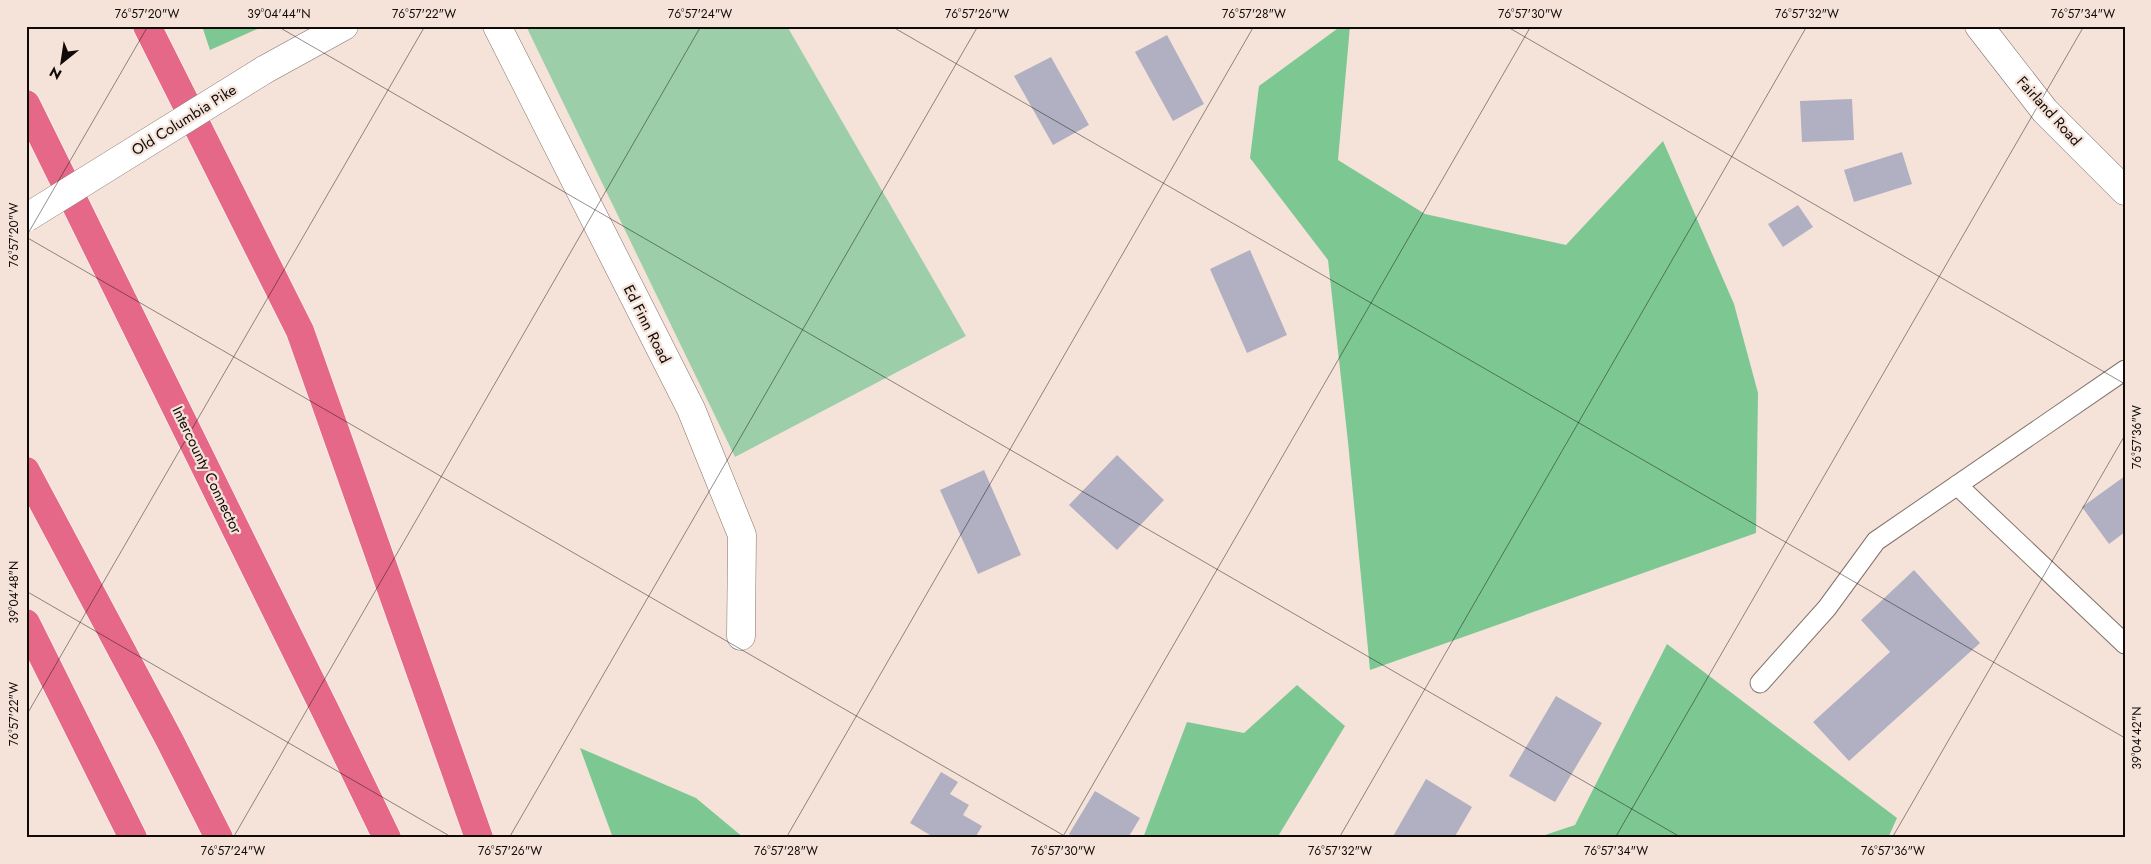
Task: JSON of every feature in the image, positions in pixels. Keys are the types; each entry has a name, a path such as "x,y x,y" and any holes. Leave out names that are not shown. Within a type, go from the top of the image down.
{"highway":[{"path":"147,26 300,331 479,838"},
{"name":"Intercounty Connector","path":"26,104 326,712 386,838"},
{"path":"26,471 170,741 219,838"},
{"path":"26,622 133,838"}],"street":[{"name":"Old Columbia Pike","path":"26,218 264,70 344,26"},
{"name":"Ed Finn Road","path":"497,26 691,409 742,535 741,636"},
{"name":"Fairland Road","path":"1979,26 2045,111 2125,190"}],"lane":[{"path":"1760,683 1827,608 1876,541 2125,370"},
{"path":"1958,485 2125,644"}],"green space":[{"path":"202,26 264,26 210,50"},
{"path":"526,26 787,26 966,336 735,457"},
{"path":"1341,26 1350,26 1338,160 1425,214 1566,245 1663,141 1734,304 1758,393 1756,533 1370,670 1328,260 1250,158 1259,86"},
{"path":"1667,644 1897,818 1888,838 1536,838 1575,825"},
{"path":"1297,685 1345,726 1277,838 1143,838 1187,722 1244,733"},
{"path":"580,748 696,798 744,838 613,838"}],"building":[{"path":"1167,35 1204,104 1173,121 1135,52"},
{"path":"1051,57 1089,125 1053,145 1014,76"},
{"path":"1852,99 1854,140 1802,142 1800,101"},
{"path":"1902,152 1912,184 1854,202 1844,170"},
{"path":"1798,205 1813,227 1783,247 1768,224"},
{"path":"1250,250 1287,335 1247,353 1210,269"},
{"path":"1117,455 1164,500 1117,550 1069,505"},
{"path":"984,470 1021,555 978,574 940,490"},
{"path":"2125,476 2125,532 2109,544 2082,507"},
{"path":"1914,570 1980,643 1849,761 1813,722 1890,652 1861,620"},
{"path":"1556,696 1602,723 1555,802 1509,776"},
{"path":"941,772 958,782 950,794 969,805 963,815 982,826 975,838 935,838 910,823"},
{"path":"1426,779 1472,807 1454,838 1392,838"},
{"path":"1095,791 1140,818 1128,838 1074,838 1069,834"}]}
